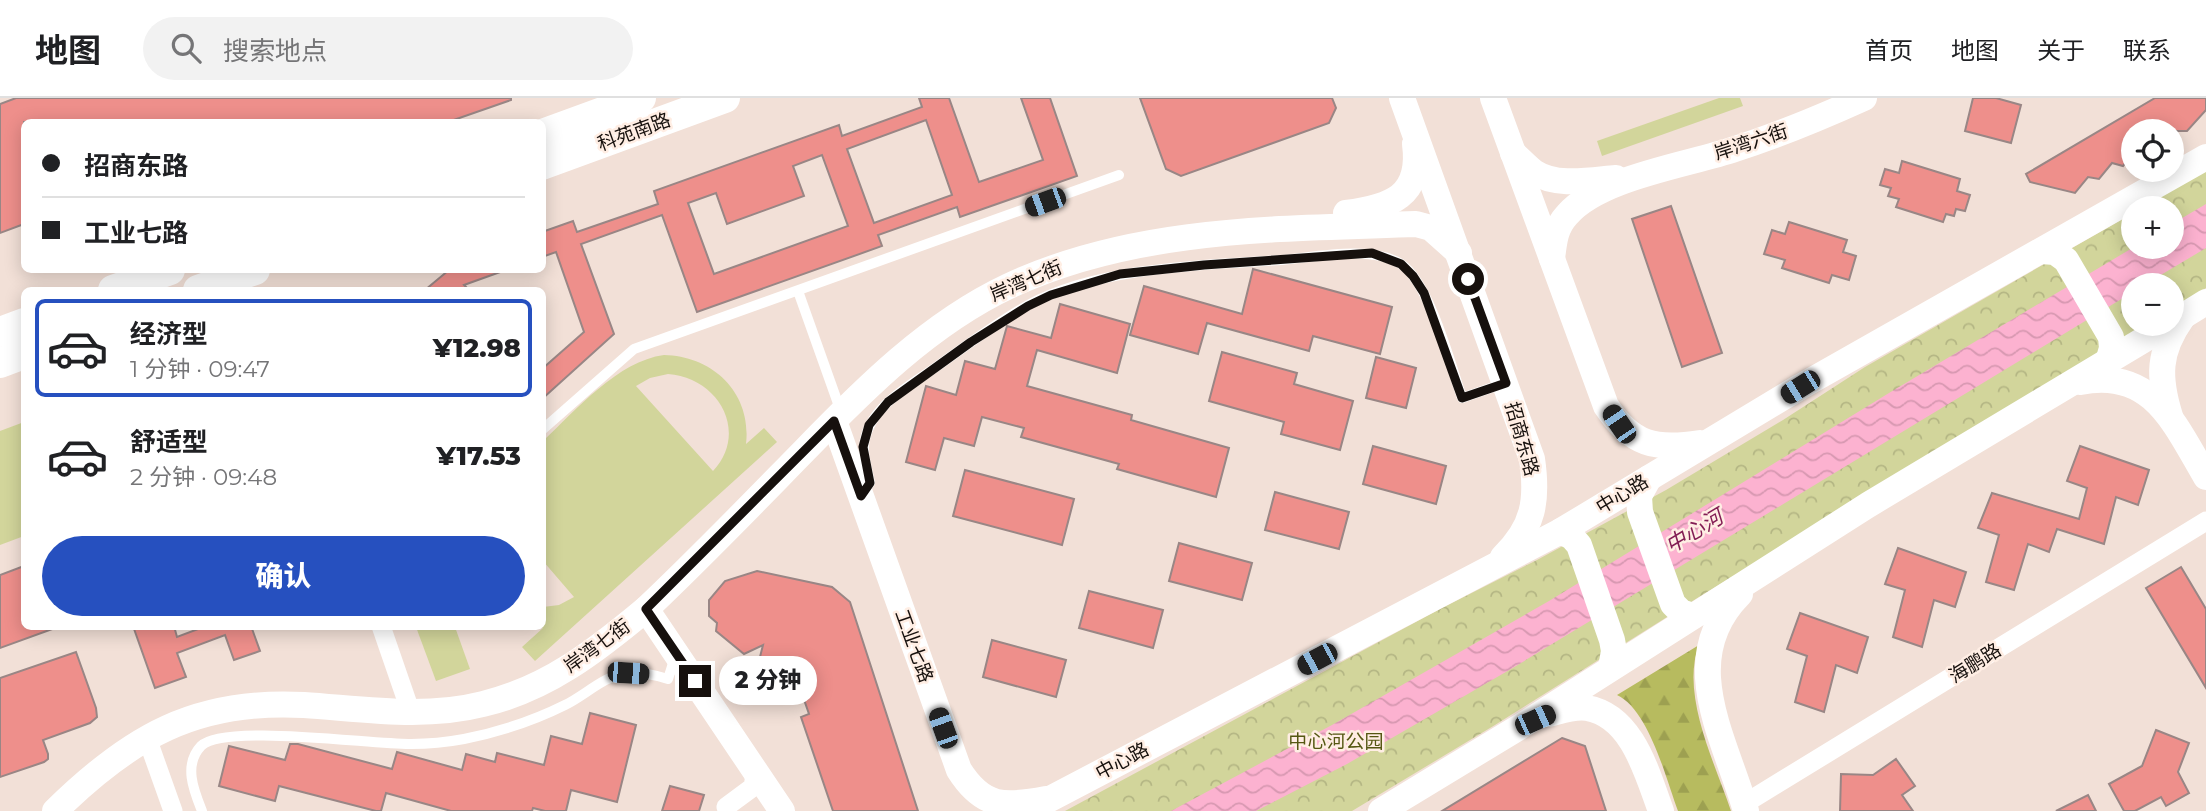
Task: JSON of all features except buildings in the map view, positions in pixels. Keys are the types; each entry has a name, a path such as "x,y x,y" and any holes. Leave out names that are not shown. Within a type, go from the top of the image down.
{"main road":[{"name":"科苑南路","path":"546,133 641,98"},
{"name":"科苑南路","path":"546,164 725,98"},
{"path":"122,287 161,273"},
{"path":"211,287 257,276"},
{"path":"0,332 21,324"},
{"path":"0,363 21,355"}],"street":[{"name":"招商东路","path":"1402,98 1532,459 1535,498 1532,512 1514,547 1487,571"},
{"path":"1251,230 1365,210 1397,200 1410,184 1415,167 1416,149 1410,98"},
{"path":"1493,98 1606,406 1619,424 1635,438 1651,445 1673,447 1712,441"},
{"name":"岸湾六街","path":"1635,177 1734,150 1798,127 1864,98"},
{"path":"1513,153 1535,173 1549,179 1578,181 1635,177"},
{"name":"中心路","path":"1027,811 1487,571 1570,538 1648,478 1800,387 2206,157"},
{"path":"1552,263 1555,234 1568,214 1595,194 1635,177"},
{"path":"1251,230 1416,224 1431,228 1459,253"},
{"path":"2071,257 2081,228"},
{"name":"岸湾七街","path":"55,811 94,774 147,738 180,722 213,711 241,706 303,705 411,713 453,710 482,705 532,688 580,661 646,609 837,417 887,371 939,329 988,296 1072,261 1123,248 1251,230"},
{"path":"2041,251 2071,257 2121,343"},
{"path":"2184,315 2206,302"},
{"path":"1381,811 1611,668 1683,610 1758,575 1868,505 2071,384 2121,343 2138,336"},
{"path":"2170,336 2162,367 2163,390 2171,418"},
{"path":"2071,384 2109,379 2128,383 2145,391 2171,418 2206,477"},
{"name":"工业七路","path":"837,417 861,496 952,754 964,776 976,792 1001,804 1052,798"},
{"path":"1648,478 1639,496 1640,512 1683,610"},
{"name":"海鹏路","path":"1745,808 2206,521"},
{"path":"1570,538 1612,640 1614,651 1611,668"},
{"path":"1745,808 1714,713 1707,679 1707,654 1715,628 1729,604 1758,575"},
{"path":"646,609 782,811"},
{"path":"382,630 411,713"},
{"path":"1521,726 1569,708 1586,708 1604,714 1620,725 1629,737 1661,811"},
{"path":"147,738 173,811"},
{"path":"726,807 753,787 756,769"}],"lane":[{"path":"546,426 634,348 1119,175"},
{"path":"861,496 870,483 863,447 869,425 888,402 971,342 1028,306 1051,295 1120,274 1372,253 1401,264 1424,293 1462,398 1506,383"},
{"path":"798,291 837,417"},
{"path":"202,811 191,783 191,770 201,746 212,739 277,735 411,744 464,739 525,723 567,704 618,675 628,673 668,679 677,653"}],"green space":[{"path":"1719,98 1740,98 1743,106 1602,156 1597,141"},
{"name":"中心河公园","path":"2206,170 2206,288 2184,302 2184,273 2121,273 2121,336 2127,336 1352,811 1065,811 1666,490 1865,367 2121,220 2121,259 2184,259 2184,196 2162,196"},
{"path":"664,355 698,362 713,370 736,394 743,409 746,444 764,428 777,442 535,661 522,647 541,630 546,630 546,607 559,605 574,597 546,564 546,438 599,389 630,367","holes":["668,374 686,377 714,395 728,424 724,455 713,471 636,386 650,378"]},
{"path":"21,423 21,537 0,545 0,431"},
{"path":"417,630 456,630 470,669 436,681"},
{"path":"1699,645 1694,664 1697,706 1709,750 1731,811 1678,811 1647,730 1628,703 1617,695"}],"water":[{"name":"中心河","path":"2206,204 2206,248 2164,273 2121,273 2121,299 1511,669 1347,764 1256,811 1171,811 1332,725 1549,601 2121,255 2121,259 2184,259 2184,217"}],"route":[{"path":"695,681 646,609 834,421 861,496 870,483 863,447 869,425 888,402 971,342 1028,306 1051,295 1120,274 1372,253 1401,264 1424,293 1462,398 1506,383 1468,279"}]}
